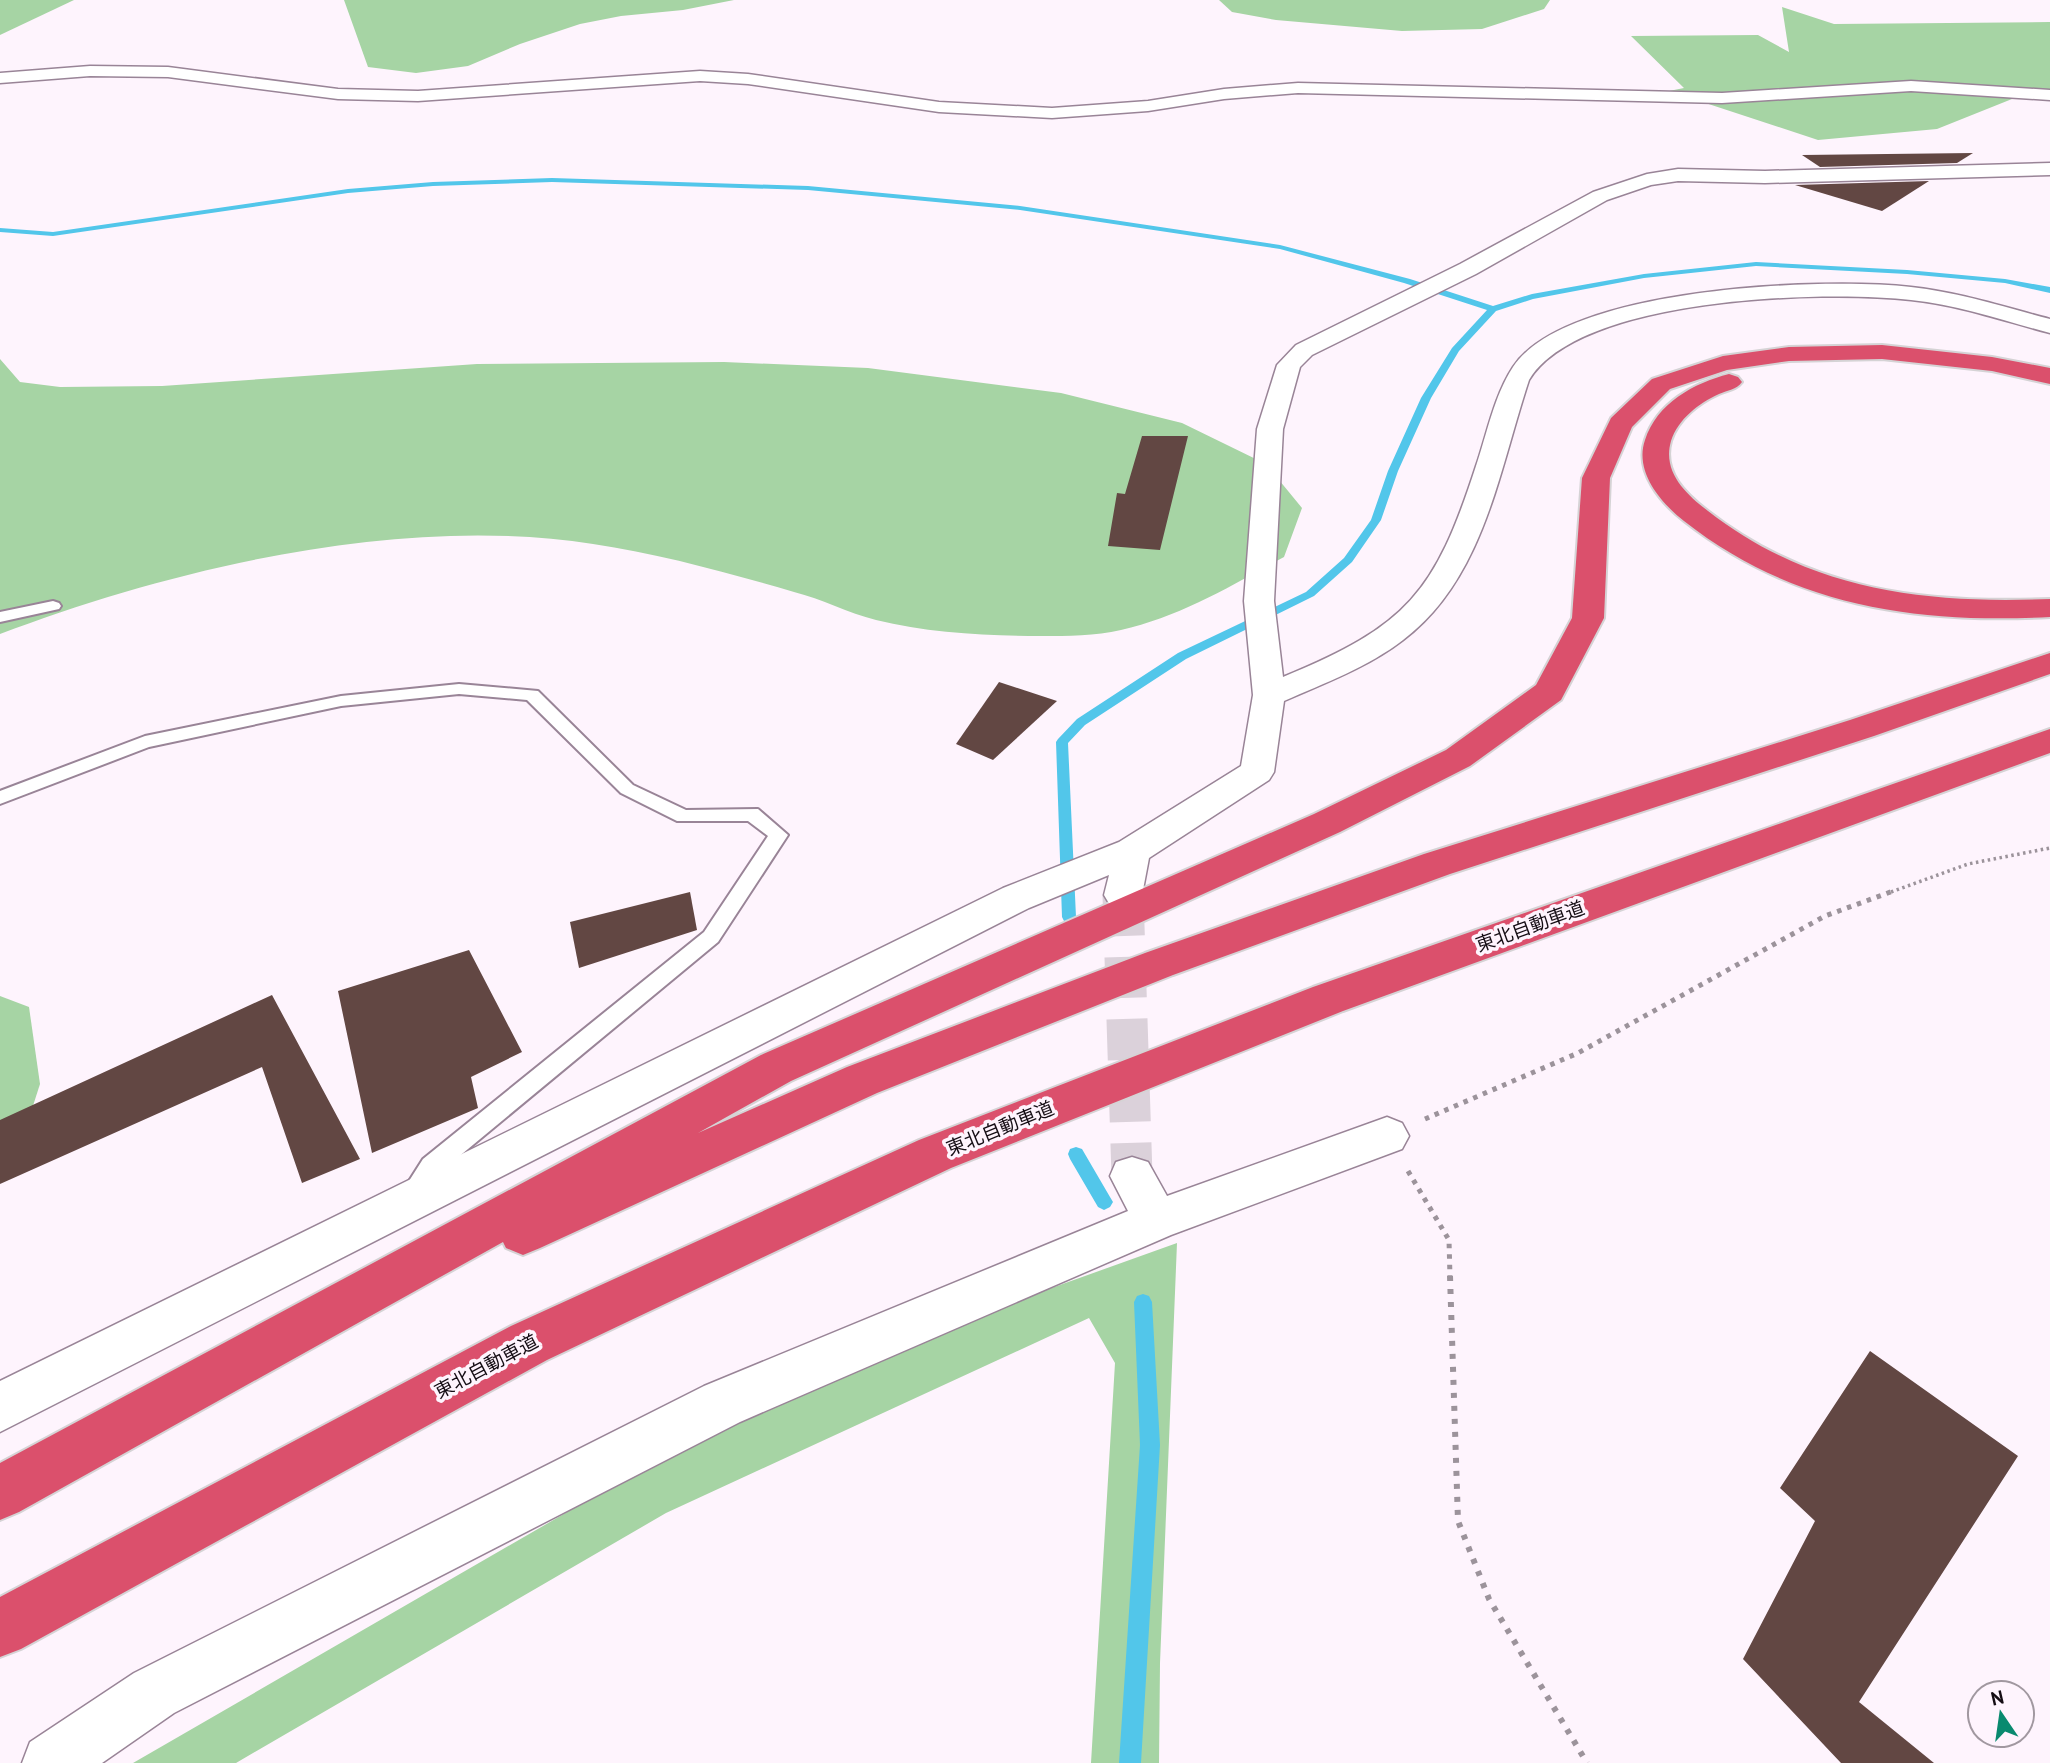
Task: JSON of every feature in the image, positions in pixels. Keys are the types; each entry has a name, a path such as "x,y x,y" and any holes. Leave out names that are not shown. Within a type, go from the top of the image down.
{"highway":[{"path":"0,1495 776,1068 1326,822 1458,758 1549,692 1588,618 1596,478 1620,424 1661,384 1723,363 1802,353 1882,352 1992,364 2050,376"},
{"path":"2050,389 1911,368 1836,366 1786,370 1722,384 1697,395 1679,408 1662,426 1655,449 1657,471 1674,497 1709,529 1753,557 1807,579 1878,599 1947,611 2050,608"},
{"path":"0,1495 433,1273 862,1080 1159,964 1437,864 1862,728 2050,663"},
{"name":"東北自動車道","path":"0,1628 529,1343 935,1154 1328,999 2050,740"},
{"path":"1778,837 2050,763"}],"street":[{"path":"0,78 90,71 168,72 338,94 418,96 700,76 748,79 939,107 1052,113 1148,106 1224,94 1298,88 1721,98 1911,86 2050,95"},
{"path":"0,1407 1038,889 1132,852 1257,772 1269,695 1259,601 1270,429 1289,365 1304,350 1468,269 1600,195 1647,180 1678,175 1790,177 2050,169"},
{"path":"1269,695 1342,663 1393,633 1424,606 1453,566 1517,380 1528,362 1544,349 1573,333 1600,322 1709,299 1812,289 1867,290 1930,296 1966,302 2050,326"},
{"path":"1123,895 1132,852"},
{"path":"51,1763 154,1693 722,1404 1156,1220 1387,1136"},
{"path":"1132,1176 1156,1220"}],"lane":[{"path":"0,617 53,606"},
{"path":"0,798 145,742 341,701 459,689 532,695 627,789 684,816 752,814 779,835 711,937 431,1166 407,1203"}],"path":[{"path":"1587,1763 1489,1599 1458,1521 1450,1240 1387,1136 1578,1053 1825,916 1968,864 2050,848"}],"green space":[{"path":"0,0 74,0 0,35"},
{"path":"344,0 734,0 580,24 520,44 468,66 416,73 368,67"},
{"path":"1219,0 1550,0 1544,9 1482,29 1402,31 1276,20 1232,12"},
{"path":"1782,7 1834,24 2050,22 2050,96 2022,95 1937,129 1818,140 1669,91 1684,88 1631,36 1758,35 1789,52"},
{"path":"0,359 20,382 60,387 162,386 477,364 724,362 868,368 1061,393 1182,423 1266,464 1302,508 1284,557 1185,609 1143,624 1091,635 1000,635 916,628 876,620 804,595 644,553 593,544 521,537 446,536 369,542 215,568 140,587 0,634"},
{"path":"0,996 29,1007 40,1084 13,1168 0,1183"},
{"path":"1177,1243 1160,1663 1159,1763 1091,1763 1115,1363 1089,1318 666,1513 236,1763 133,1763 588,1500 773,1404 951,1324"}],"building":[{"path":"1973,153 1957,163 1820,167 1802,155"},
{"path":"1929,181 1882,211 1795,185"},
{"path":"1142,436 1188,436 1160,550 1108,546 1117,493 1125,494"},
{"path":"999,682 1057,701 993,760 956,744"},
{"path":"690,892 697,930 579,968 570,922"},
{"path":"469,950 522,1052 471,1077 478,1108 372,1153 338,991"},
{"path":"272,995 360,1159 302,1183 262,1067 0,1184 0,1120"},
{"path":"1870,1351 2018,1456 1859,1702 1934,1763 1841,1763 1743,1659 1815,1521 1780,1488"}],"waterway":[{"path":"0,230 53,234 348,191 433,184 552,180 808,188 1020,208 1280,247 1407,281 1493,309"},
{"path":"1493,309 1532,297 1644,276 1756,264 1907,272 2005,281 2050,290"},
{"path":"1069,917 1062,742 1081,722 1182,656 1310,594 1348,560 1376,520 1393,471 1426,398 1455,350 1493,309"},
{"path":"1076,1154 1104,1202"},
{"path":"1130,1763 1150,1445 1143,1302"}],"tunnel":[{"path":"1123,895 1132,1176"}]}
